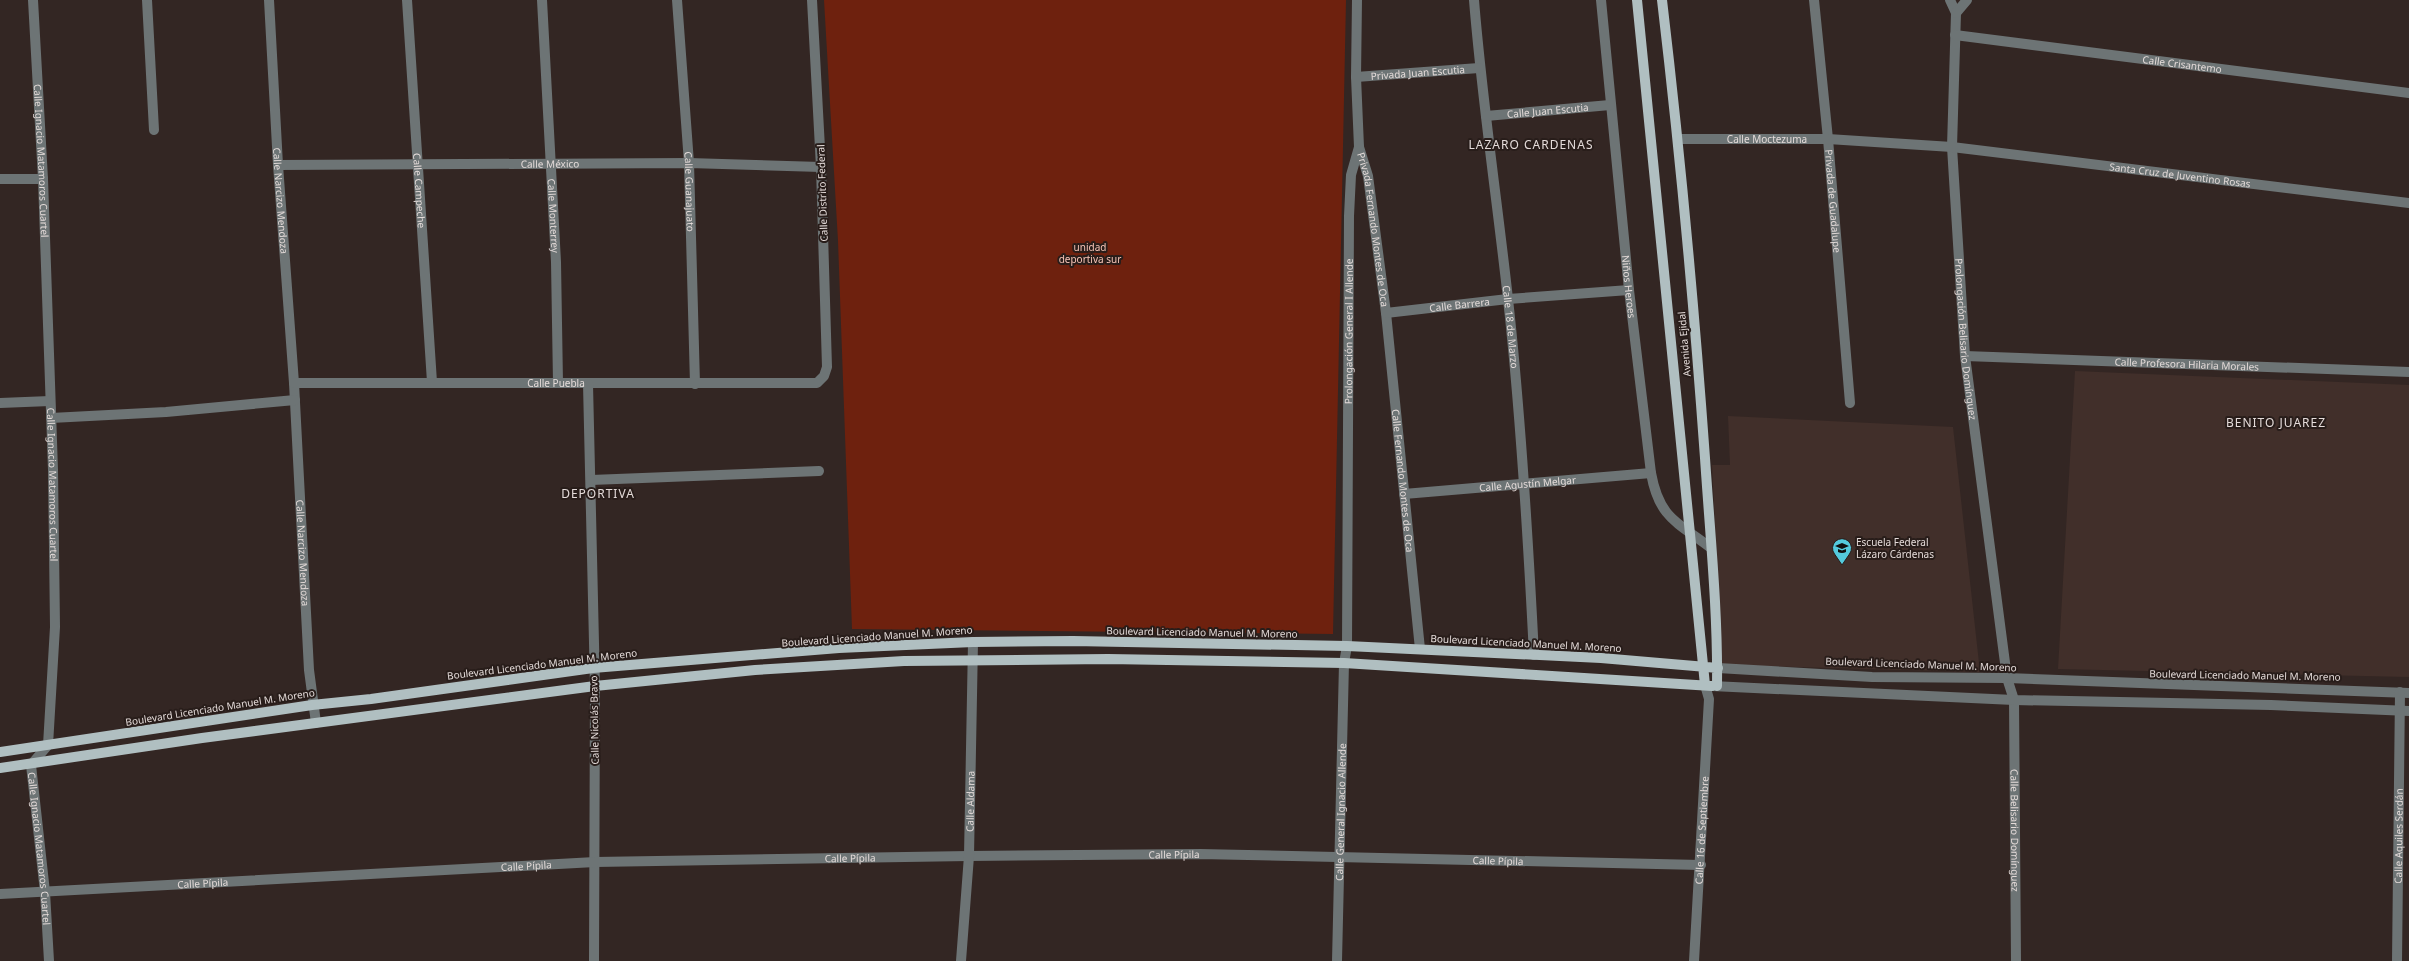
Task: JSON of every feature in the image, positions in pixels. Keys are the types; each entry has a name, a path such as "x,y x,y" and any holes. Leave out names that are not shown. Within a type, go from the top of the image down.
{"main road":[{"name":"Avenida Ejidal","path":"1637,0 1704,666 1711,686"},
{"name":"Avenida Ejidal","path":"1662,0 1678,139 1698,363 1718,668 1711,686"},
{"name":"Boulevard Licenciado Manuel M. Moreno","path":"0,752 312,705 372,699 593,668 839,648 973,642 1073,641 1347,646 1534,654 1718,668"},
{"path":"0,768 31,765 316,723 595,686 755,670 904,661 1108,659 1344,663 1711,686"}],"street":[{"name":"Calle Ignacio Matamoros Cuartel","path":"34,0 43,179 51,418 55,627 48,745 31,765 45,892 49,961"},
{"path":"147,0 154,130"},
{"name":"Calle Narcizo Mendoza","path":"269,0 278,165 294,383 312,705 316,723"},
{"name":"Calle Campeche","path":"407,0 432,382"},
{"name":"Calle Monterrey","path":"542,0 546,53 549,165 556,262 558,383"},
{"name":"Calle Guanajuato","path":"677,0 689,163 695,384"},
{"name":"Calle Distrito Federal","path":"812,0 821,167 827,367 824,376 818,383"},
{"name":"Prolongación General I Allende","path":"1344,663 1347,646 1349,216 1351,175 1359,147 1356,77 1357,0"},
{"name":"Calle 18 de Marzo","path":"1474,0 1479,68 1508,299 1525,485 1534,654"},
{"name":"Niños Heroes","path":"1601,0 1629,290 1650,474 1654,491 1661,508 1711,548"},
{"name":"Privada de Guadalupe","path":"1814,0 1828,139 1850,403"},
{"name":"Prolongación Belisario Domínguez","path":"1950,0 1956,13 1952,148 1965,356 2007,678 2014,700"},
{"path":"1956,13 1967,0"},
{"name":"Calle Crisantemo","path":"1955,35 2409,93"},
{"name":"Privada Juan Escutia","path":"1356,77 1479,68"},
{"name":"Calle Juan Escutia","path":"1486,116 1610,105"},
{"name":"Calle Moctezuma","path":"1678,139 1828,139 1952,148"},
{"name":"Privada Fernando Montes de Oca","path":"1359,147 1368,176 1386,313"},
{"name":"Santa Cruz de Juventino Rosas","path":"1952,148 2409,203"},
{"name":"Calle México","path":"278,165 549,165 689,163 821,167"},
{"path":"0,179 43,179"},
{"name":"Calle Barrera","path":"1386,313 1508,299 1629,290"},
{"name":"Calle Fernando Montes de Oca","path":"1386,313 1420,649"},
{"name":"Calle Profesora Hilaria Morales","path":"1965,356 2409,372"},
{"name":"Calle Puebla","path":"294,383 818,383"},
{"name":"Calle Nicolás Bravo","path":"588,384 591,480 593,668 595,686 594,961"},
{"path":"51,418 166,412 295,400"},
{"path":"0,403 50,401"},
{"path":"591,480 819,471"},
{"name":"Calle Agustín Melgar","path":"1404,494 1650,474"},
{"name":"Calle Aldama","path":"961,961 969,856 974,661 973,642"},
{"name":"Calle General Ignacio Allende","path":"1337,961 1341,856 1344,663"},
{"name":"Boulevard Licenciado Manuel M. Moreno","path":"1718,668 1840,675 2007,678 2111,684 2404,692"},
{"path":"1840,675 1840,692"},
{"path":"2111,684 2113,701"},
{"path":"1711,686 2014,700 2271,705 2404,711"},
{"name":"Calle 16 de Septiembre","path":"1694,961 1711,686"},
{"name":"Calle Aquiles Serdán","path":"2397,961 2404,692"},
{"name":"Calle Belisario Domínguez","path":"2014,700 2016,961"},
{"name":"Calle Pípila","path":"0,894 595,862 1200,854 1701,865"}],"shaded area":[{"path":"2075,371 2409,385 2409,677 2058,669"},
{"name":"Escuela Federal Lázaro Cárdenas","path":"1728,416 1953,427 1980,672 1722,665 1712,465 1730,465"}],"green space":[{"name":"unidad deportiva sur","path":"824,0 1346,0 1333,634 852,629 838,241"}],"place":[{"name":"Escuela Federal Lázaro Cárdenas","path":"1842,565"}],"district":[{"name":"LAZARO CARDENAS","path":"1531,145"},
{"name":"BENITO JUAREZ","path":"2276,423"},
{"name":"DEPORTIVA","path":"598,494"}]}
